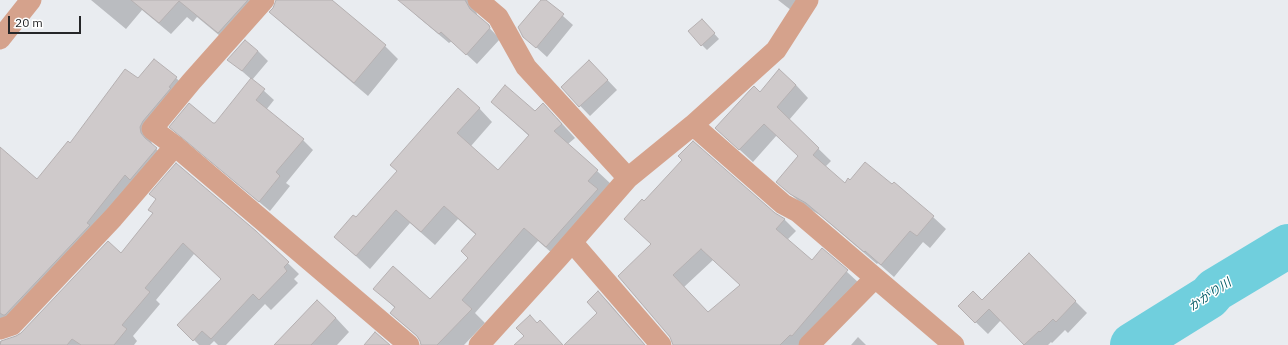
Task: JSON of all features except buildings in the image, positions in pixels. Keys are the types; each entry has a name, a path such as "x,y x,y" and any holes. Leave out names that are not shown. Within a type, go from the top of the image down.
{"street":[{"path":"0,39 31,0"},
{"path":"264,0 191,82 152,129 175,146 409,345"},
{"path":"478,0 498,17 526,67 628,178"},
{"path":"479,345 628,178 693,126 776,50 808,0"},
{"path":"693,126 783,204 798,212 954,345"},
{"path":"0,329 12,326 114,218 175,146"},
{"path":"572,242 661,345"},
{"path":"809,345 875,278"}],"waterway":[{"name":"かがり川","path":"1132,345 1209,297 1215,290 1288,246"}]}
